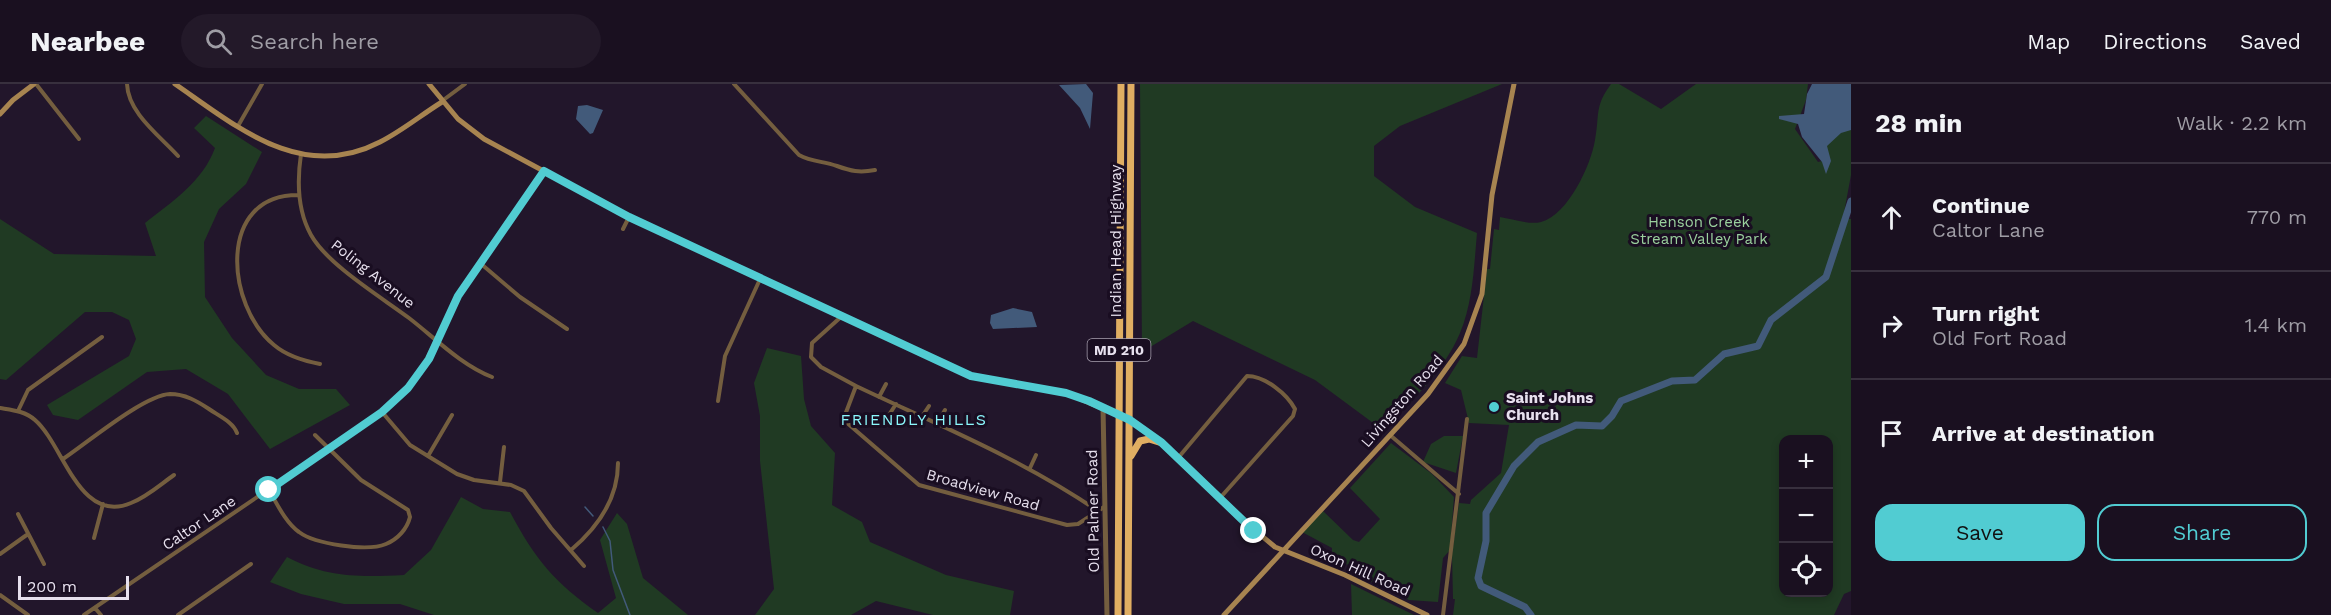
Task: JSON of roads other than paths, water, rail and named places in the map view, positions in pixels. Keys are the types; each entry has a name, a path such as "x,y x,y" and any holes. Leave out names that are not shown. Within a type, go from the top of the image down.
{"highway":[{"name":"Indian Head Highway","path":"1118,615 1121,84"},
{"name":"Indian Head Highway","path":"1128,615 1131,84"},
{"path":"1129,474 1136,445 1144,440 1162,443"}],"main road":[{"path":"0,114 13,100 35,84"},
{"path":"175,84 237,127 268,144 301,154 336,154 368,147 403,129 442,102"},
{"name":"Oxon Hill Road","path":"429,84 442,102 472,131 629,217 971,376 1048,389 1119,414 1162,443 1254,531 1283,550 1345,574 1427,615"},
{"name":"Livingston Road","path":"1224,615 1445,374 1464,344 1474,320 1485,274 1492,195 1514,84"}],"street":[{"path":"35,84 79,139"},
{"path":"128,84 130,100 139,114 178,156"},
{"path":"237,127 262,84"},
{"path":"442,102 465,84"},
{"path":"734,84 799,155 810,161 836,166 848,172 875,170"},
{"name":"Poling Avenue","path":"301,154 299,195 307,227 321,248 476,370 492,377"},
{"name":"Caltor Lane","path":"84,615 382,412 414,381 438,340 453,305 544,171"},
{"path":"299,195 269,200 249,217 240,238 237,274 249,312 267,339 288,354 320,364"},
{"path":"623,230 629,217"},
{"path":"480,263 521,298 567,330"},
{"path":"718,401 725,356 761,277"},
{"name":"Broadview Road","path":"842,316 812,343 810,353 821,367 855,386 938,422 1030,468 1098,511"},
{"path":"18,411 28,390 102,337"},
{"path":"1178,458 1247,376 1265,381 1290,402 1295,409 1293,416 1220,498"},
{"path":"879,397 886,384"},
{"name":"Broadview Road","path":"855,386 845,415 846,422 907,477 919,484 1067,525 1078,524 1105,507"},
{"path":"63,459 147,402 163,395 178,394 197,402 232,425 237,433"},
{"path":"887,418 896,404"},
{"path":"923,415 929,406"},
{"name":"Old Palmer Road","path":"1103,407 1107,615"},
{"path":"0,408 18,411 36,421 82,491 104,504 131,503 174,475"},
{"path":"938,422 945,410"},
{"path":"382,412 404,440 467,479 500,482 518,487 527,494 550,528 584,566"},
{"path":"428,456 452,414"},
{"path":"1443,615 1467,419"},
{"path":"269,490 293,527 312,539 334,544 377,546 394,540 405,528 410,513 361,480 315,435"},
{"path":"1390,435 1459,495"},
{"path":"500,482 504,447"},
{"path":"1030,468 1036,455"},
{"path":"571,550 591,532 606,509 614,488 618,463"},
{"path":"94,538 104,504"},
{"path":"18,514 44,564"},
{"path":"0,554 28,534"},
{"path":"178,615 251,564"},
{"path":"0,595 28,615"},
{"path":"96,608 100,615"}],"water":[{"path":"1086,84 1093,93 1090,129 1080,108 1059,85"},
{"path":"1812,84 1851,84 1851,130 1841,133 1827,146 1831,161 1826,174 1822,162 1802,137 1798,124 1779,119 1779,116 1804,114 1807,94"},
{"path":"587,105 603,110 593,133 590,134 576,119 578,106"},
{"path":"1013,308 1032,312 1037,327 993,329 990,323 991,315"}],"waterway":[{"path":"1531,615 1525,607 1481,586 1478,578 1486,541 1486,513 1514,466 1538,442 1576,425 1602,426 1612,416 1621,401 1672,381 1695,380 1724,354 1758,346 1771,320 1826,277 1851,201"},
{"path":"585,507 593,516"},
{"path":"603,527 610,541 613,570 630,615"}],"place":[{"name":"Saint Johns Church","path":"1494,407"}],"district":[{"name":"FRIENDLY HILLS","path":"914,419"}],"park label":[{"name":"Henson Creek Stream Valley Park","path":"1699,230"}]}
